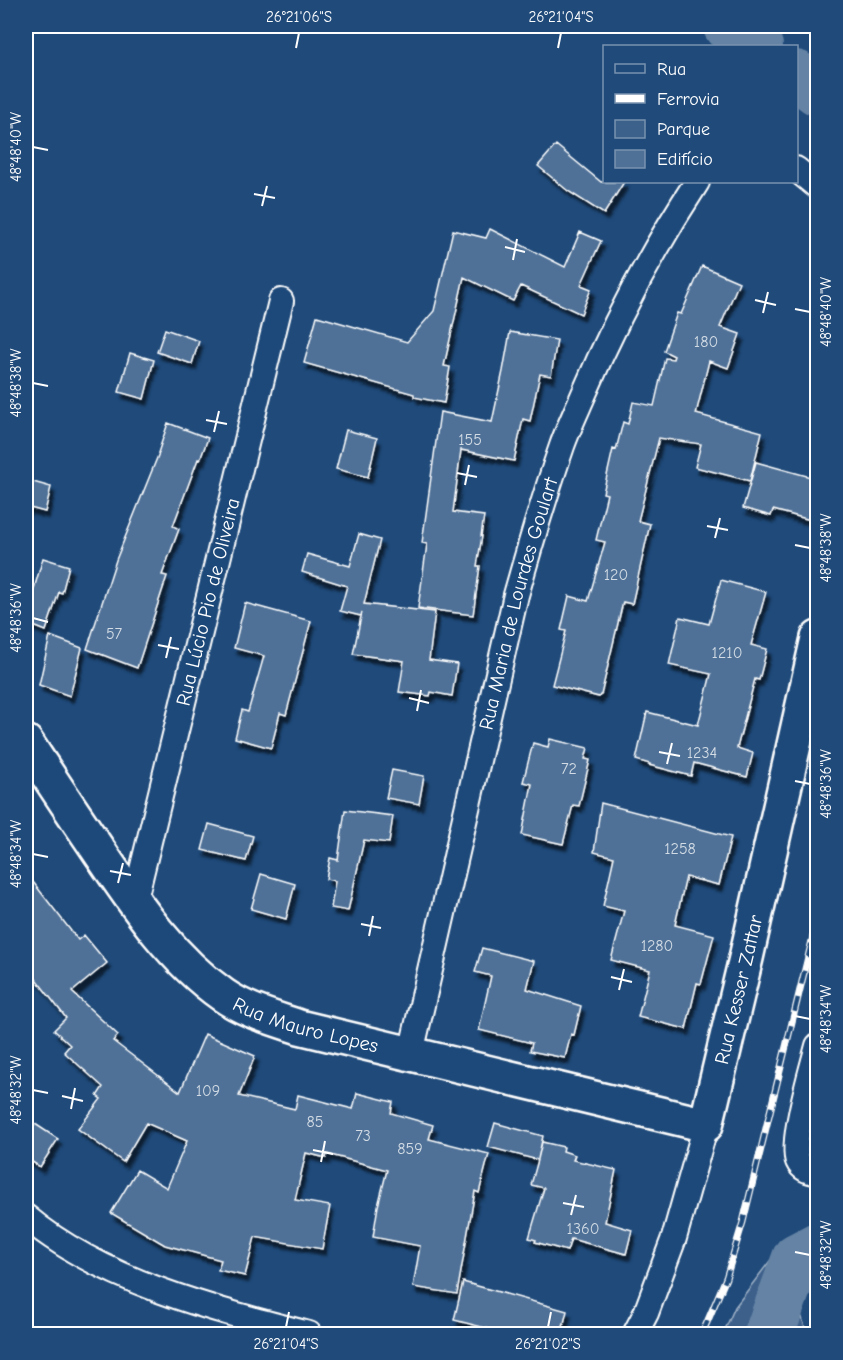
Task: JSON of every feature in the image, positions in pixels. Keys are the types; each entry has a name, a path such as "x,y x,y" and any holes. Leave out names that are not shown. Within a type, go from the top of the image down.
{"street":[{"path":"798,171 818,187"},
{"name":"Rua Maria de Lourdes Goulart","path":"411,1053 516,595 539,514 563,444 597,362 671,222 696,183"},
{"name":"Rua Lúcio Pio de Oliveira","path":"134,903 281,301"},
{"name":"Rua Kesser Zattar","path":"634,1335 646,1313 674,1238 706,1125 818,638"},
{"name":"Rua Mauro Lopes","path":"26,742 134,903 169,947 199,977 225,996 254,1012 299,1027 706,1125"},
{"path":"818,1046 796,1148 798,1161 805,1170 818,1173"},
{"path":"26,1217 42,1231 123,1275 229,1314 309,1335"}],"green space":[{"path":"817,1220 817,1282 796,1298 807,1334 723,1334 735,1307 788,1237"}],"building":[{"path":"556,145 601,182 623,183 604,214 568,191 538,166"},
{"path":"490,229 565,267 580,232 601,241 581,285 591,289 581,314 521,286 513,301 464,277 444,366 450,367 444,403 414,397 414,394 304,363 317,316 407,342 434,311 453,230 486,238"},
{"path":"702,266 739,282 720,327 740,334 728,368 709,361 696,414 762,432 750,481 695,467 701,444 659,438 638,521 650,524 632,604 623,602 601,695 599,697 552,685 566,631 561,630 569,596 588,601 605,542 596,540 607,494 603,493 613,449 616,450 623,422 628,424 633,402 654,406 665,358 673,359 674,356 664,351 677,313 681,314"},
{"path":"165,329 199,341 192,364 157,352"},
{"path":"510,332 557,340 551,376 540,374 530,421 523,419 514,461 461,450 453,512 484,516 473,615 418,608 427,544 422,543 440,412 492,422"},
{"path":"130,353 154,360 144,399 119,392"},
{"path":"168,423 208,438 173,526 179,529 162,575 167,576 137,668 87,649 116,560 159,453"},
{"path":"346,430 377,438 368,477 336,469"},
{"path":"756,462 818,479 818,522 773,510 771,516 743,508"},
{"path":"26,480 51,487 45,512 26,507"},
{"path":"359,534 380,540 364,604 435,612 429,660 457,664 452,696 431,692 430,696 399,692 404,661 353,654 362,612 361,616 340,611 347,586 302,572 307,554 350,566"},
{"path":"43,558 69,566 62,593 59,592 46,631 26,623"},
{"path":"721,580 766,592 751,645 767,649 759,680 755,679 737,748 753,753 747,777 694,763 691,776 636,760 647,712 698,725 711,674 669,665 680,617 709,624"},
{"path":"245,603 311,621 286,715 280,713 271,748 235,738 242,710 248,712 264,656 234,648"},
{"path":"50,636 82,648 70,696 39,685"},
{"path":"550,739 588,748 585,759 590,760 579,806 573,805 563,844 522,835 532,784 523,782 533,743 548,747"},
{"path":"392,770 424,776 419,804 386,798"},
{"path":"601,803 731,837 719,885 686,877 675,925 714,935 701,984 697,983 686,1029 638,1017 650,970 611,960 624,911 603,906 614,857 594,852"},
{"path":"345,810 393,816 389,843 364,840 348,911 331,908 335,881 326,879 330,858 338,860"},
{"path":"209,824 253,836 246,861 202,850"},
{"path":"26,873 78,940 84,935 107,963 72,992 118,1035 113,1041 180,1092 205,1034 255,1056 239,1096 295,1109 298,1095 353,1109 357,1093 393,1102 391,1113 433,1125 429,1139 489,1154 479,1193 475,1191 457,1294 413,1287 420,1246 373,1237 387,1170 327,1154 326,1158 306,1153 295,1200 330,1206 322,1249 255,1237 245,1276 218,1270 221,1260 165,1245 111,1213 137,1170 167,1188 187,1141 146,1123 123,1162 78,1129 101,1099 97,1096 103,1087 64,1052 70,1045 54,1030 66,1018 26,966"},
{"path":"261,874 295,884 286,919 251,909"},
{"path":"482,948 534,961 527,989 581,1006 574,1035 571,1034 565,1058 530,1051 532,1043 479,1030 491,976 475,972"},
{"path":"26,1118 58,1139 40,1167 26,1158"},
{"path":"495,1123 543,1136 538,1159 542,1142 564,1147 563,1151 575,1155 573,1160 616,1170 605,1222 632,1230 626,1254 571,1239 567,1251 535,1242 536,1240 529,1238 544,1188 531,1185 538,1160 488,1147"},
{"path":"463,1282 567,1311 561,1335 493,1335 494,1330 454,1320"}],"waterway":[{"path":"728,26 756,45"},
{"path":"798,76 818,91"},
{"path":"769,1334 797,1258 818,1247"}],"railway":[{"path":"702,1334 726,1278 743,1222 818,916"}]}
